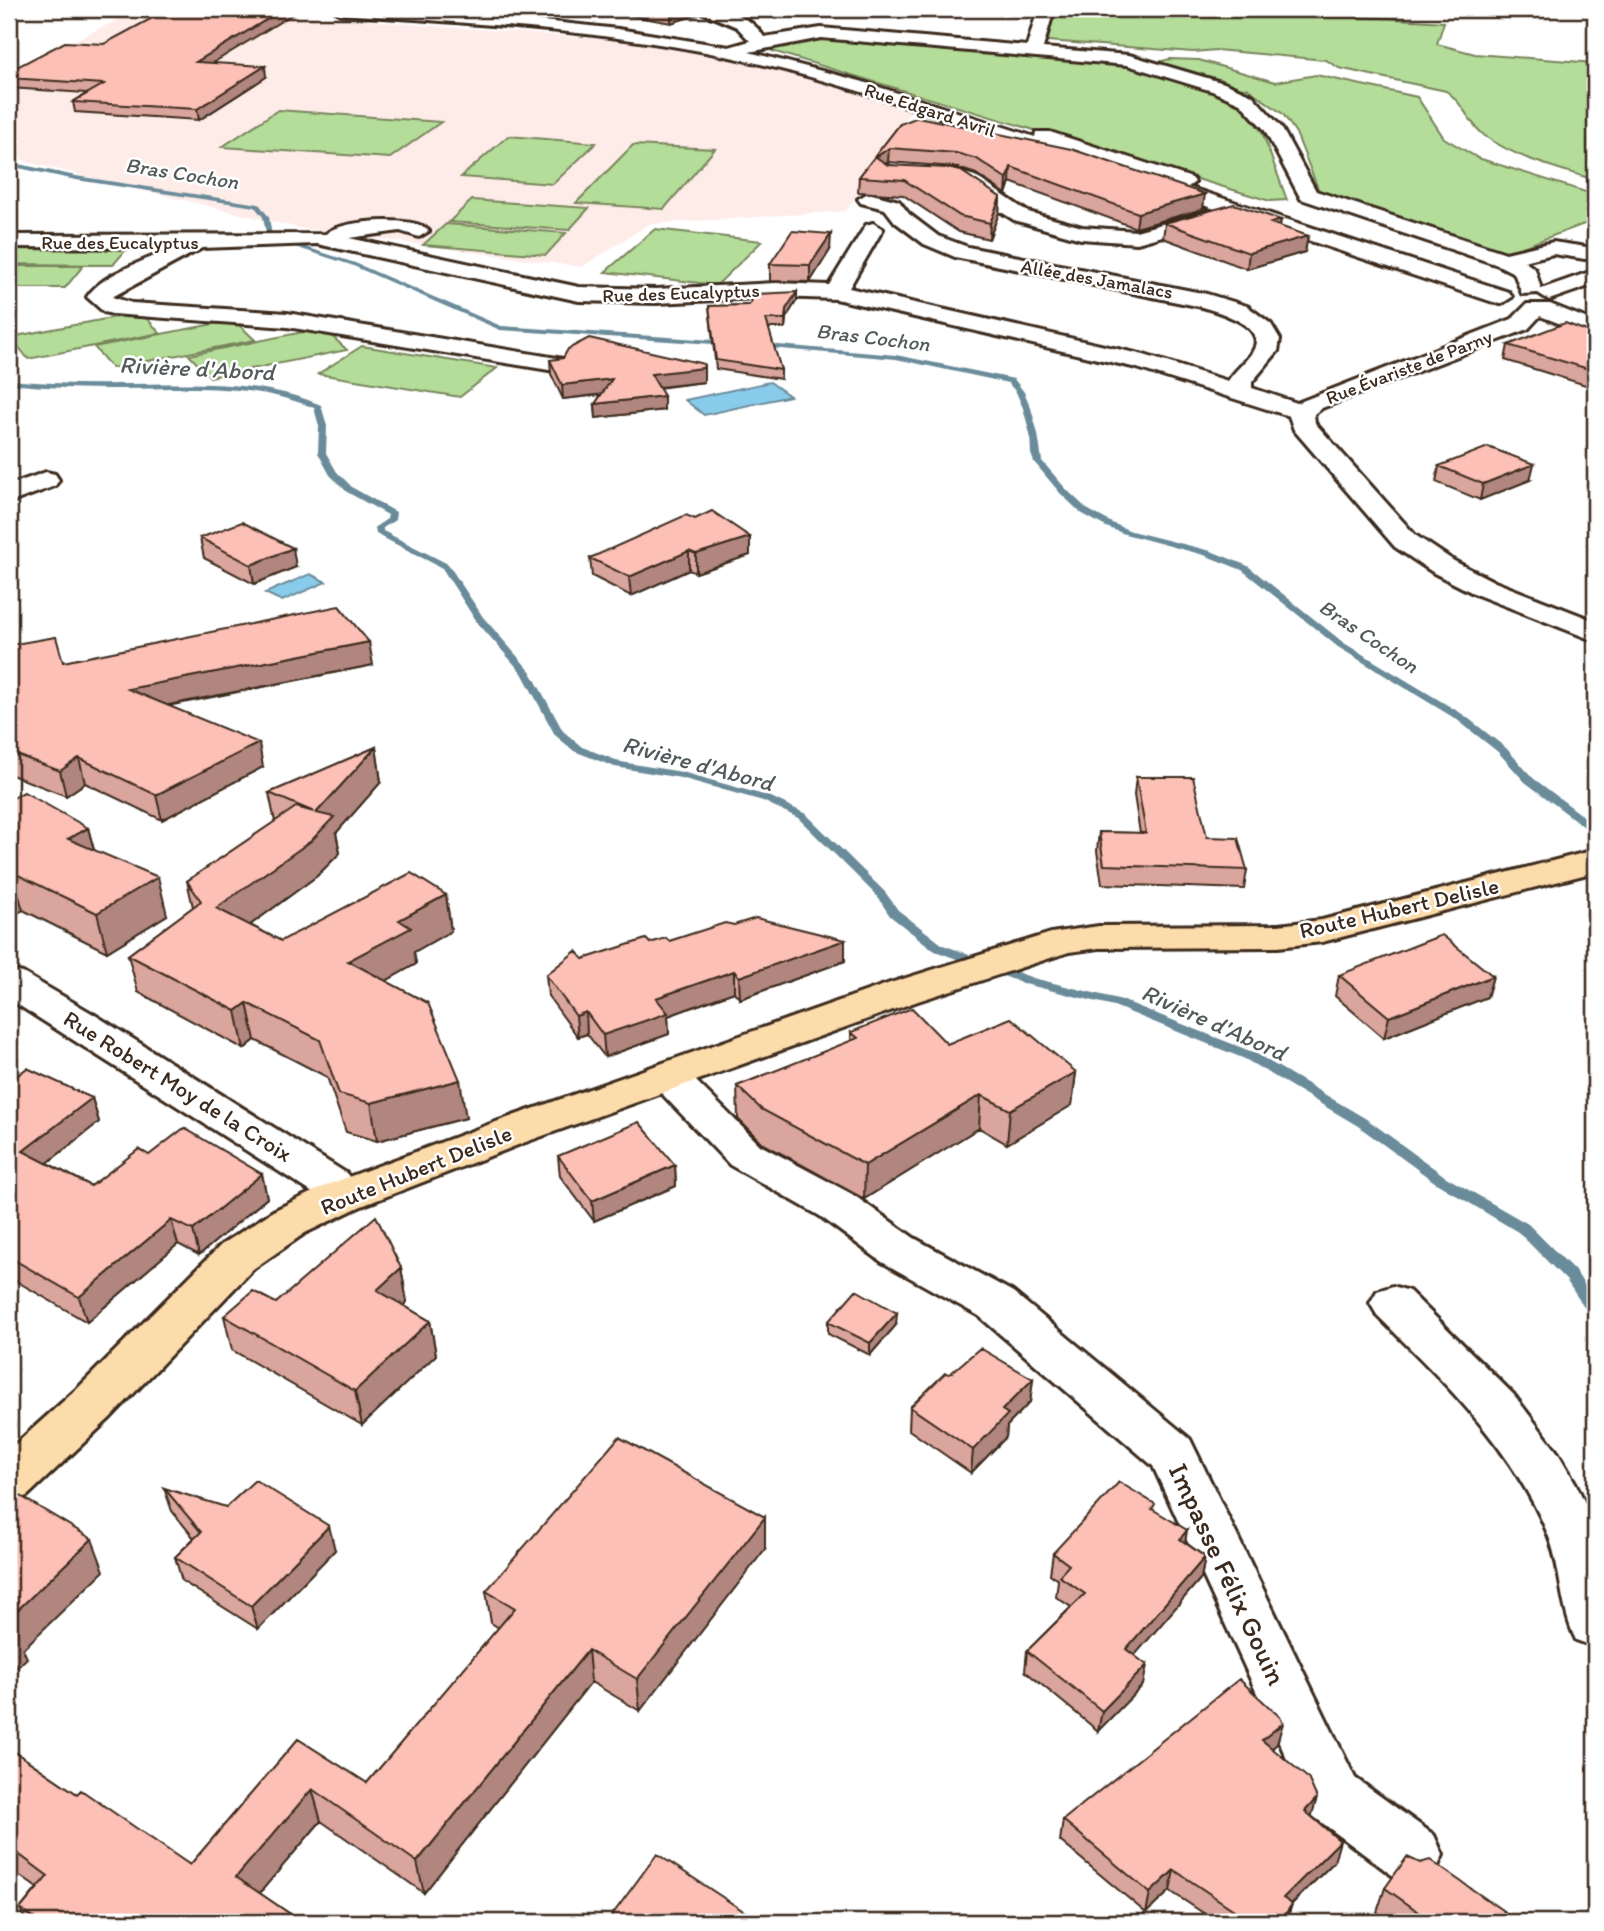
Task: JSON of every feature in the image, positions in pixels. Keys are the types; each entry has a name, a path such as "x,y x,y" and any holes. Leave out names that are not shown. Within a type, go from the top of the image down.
{"main road":[{"name":"Route Hubert Delisle","path":"9,1481 94,1403 237,1257 289,1222 343,1196 508,1133 904,992 1034,949 1064,941 1098,937 1278,936 1322,931 1595,861"}],"street":[{"name":"Rue Edgard Avril","path":"340,9 403,10 639,31 734,51"},
{"path":"702,9 738,21 759,43"},
{"path":"1033,54 1046,9"},
{"name":"Rue Edgard Avril","path":"403,10 489,26 653,39 798,62 949,107 1247,206 1529,302 1595,330"},
{"path":"465,36 489,26 531,40"},
{"path":"734,51 759,43 821,33 1033,54 1129,60 1175,56"},
{"path":"570,46 653,39"},
{"path":"1129,60 1218,87 1246,99 1272,127 1298,181 1308,195 1506,260 1524,269 1529,302"},
{"name":"Allée des Jamalacs","path":"936,173 968,180 1021,216 1081,233 1109,237 1137,237 1247,206"},
{"name":"Allée des Jamalacs","path":"868,200 892,205 902,218 931,240 963,252 1175,292 1239,311 1263,329 1268,338 1265,351 1240,381 1240,391"},
{"path":"317,238 401,225 419,231"},
{"path":"836,292 873,229"},
{"name":"Rue des Eucalyptus","path":"9,241 204,243 317,238 579,294 656,296 776,290 836,292 1090,348 1240,391 1301,412"},
{"path":"204,243 126,277 98,297 112,307 132,310 287,320 555,364"},
{"path":"1506,260 1551,246 1585,253"},
{"name":"Rue Évariste de Parny","path":"1595,277 1529,302 1313,403 1301,412 1303,425 1405,541 1444,567 1485,588 1595,632"},
{"name":"Rue Edgard Avril","path":"1529,302 1595,319"},
{"path":"9,495 46,480"},
{"name":"Rue Robert Moy de la Croix","path":"9,982 82,1024 331,1184 343,1196"},
{"name":"Impasse Félix Gouin","path":"668,1078 745,1155 836,1205 898,1250 996,1304 1172,1453 1334,1797 1413,1855"},
{"path":"1393,1303 1503,1415 1547,1474 1576,1537 1595,1623"}],"shaded area":[{"path":"134,12 334,18 639,42 782,70 911,110 846,211 649,224 582,267 299,228 27,162 9,151 9,72"}],"green space":[{"path":"1055,9 1239,9 1444,22 1437,44 1475,54 1595,63 1595,180 1538,162 1497,144 1479,131 1457,101 1446,91 1339,68 1326,60 1216,50 1193,52 1048,41"},
{"path":"842,36 1004,55 1121,64 1216,90 1240,104 1262,132 1287,200 1270,201 772,51 775,45 804,37"},
{"path":"1170,59 1199,60 1275,82 1316,75 1417,97 1444,138 1478,158 1595,195 1595,220 1504,254 1327,196 1319,191 1296,133 1283,114 1247,88 1232,87 1150,64"},
{"path":"278,110 441,122 390,158 222,147"},
{"path":"508,136 596,143 553,184 461,177"},
{"path":"633,145 715,149 664,209 576,203"},
{"path":"472,200 589,208 569,230 449,222"},
{"path":"446,224 566,233 546,255 423,245"},
{"path":"655,229 762,241 717,285 605,272"},
{"path":"9,244 130,245 113,265 9,264"},
{"path":"9,266 83,266 65,288 9,288"},
{"path":"143,314 160,333 28,359 11,337"},
{"path":"234,320 255,340 112,368 94,347"},
{"path":"323,328 347,350 210,377 189,355"},
{"path":"362,346 497,368 460,397 318,374"}],"water":[{"path":"770,382 790,396 704,415 685,400"},
{"path":"310,574 326,582 282,601 265,593"}],"building":[{"path":"169,9 284,9 196,62 265,66 197,109 73,102 104,84 9,78 9,71 65,42 104,44"},
{"path":"645,9 685,9 671,14"},
{"path":"918,117 1071,149 1205,194 1138,213 1011,167 1007,179 977,159 956,153 889,148 876,157 888,165 961,171 1000,197 990,223 960,216 904,180 859,177 900,124"},
{"path":"1234,204 1281,220 1271,223 1308,236 1249,253 1165,223"},
{"path":"792,231 831,234 810,265 770,264"},
{"path":"797,292 786,309 785,319 766,319 781,370 716,360 709,306 749,305 756,294"},
{"path":"1565,323 1595,334 1595,371 1508,345"},
{"path":"589,338 704,364 703,368 651,374 664,396 595,404 612,379 562,385 550,360 563,358 568,349"},
{"path":"1488,447 1534,464 1483,484 1439,466"},
{"path":"712,511 750,537 696,554 689,551 629,577 590,558 686,515 695,519"},
{"path":"242,522 293,548 251,565 200,538"},
{"path":"339,606 369,642 128,689 259,743 156,795 79,758 60,771 9,752 9,645 56,637 63,662"},
{"path":"376,747 316,813 334,817 311,841 216,908 281,941 411,873 446,895 399,920 411,928 348,961 428,1003 460,1080 371,1103 339,1094 320,1040 247,1003 236,1011 128,955 201,901 187,881 296,807 314,812 269,793"},
{"path":"1136,777 1193,777 1207,837 1238,838 1247,870 1104,865 1099,832 1146,833"},
{"path":"24,792 88,828 68,839 158,877 97,913 12,872 9,873 9,800"},
{"path":"756,918 845,940 739,977 734,971 656,998 668,1013 603,1035 586,1012 576,1016 546,975 576,951 583,959 646,939 650,943 666,938 669,941 725,923 734,925"},
{"path":"1442,935 1493,976 1389,1017 1339,975"},
{"path":"912,1008 947,1044 1011,1018 1076,1072 1010,1110 981,1095 865,1165 761,1109 737,1086 858,1038 851,1032"},
{"path":"27,1068 92,1098 23,1151 91,1186 139,1149 149,1155 184,1128 262,1174 193,1230 171,1220 79,1297 9,1257 9,1082"},
{"path":"639,1122 675,1165 592,1201 558,1156"},
{"path":"376,1216 401,1268 377,1290 430,1321 355,1391 224,1316 253,1291 276,1303"},
{"path":"856,1290 897,1313 870,1343 828,1322"},
{"path":"980,1348 1033,1379 1002,1410 1008,1414 973,1450 910,1407 945,1373 950,1374"},
{"path":"619,1437 765,1517 637,1679 588,1650 417,1862 312,1789 236,1877 302,1922 40,1922 20,1909 48,1876 9,1847 9,1748 77,1794 81,1790 190,1865 298,1739 367,1783 515,1608 486,1591"},
{"path":"255,1480 329,1526 251,1606 175,1557 201,1532 164,1488 226,1507"},
{"path":"1119,1482 1155,1504 1152,1509 1187,1530 1180,1539 1205,1557 1126,1649 1147,1665 1102,1711 1027,1651 1085,1594 1059,1576 1069,1565 1053,1553"},
{"path":"9,1489 92,1539 9,1618"},
{"path":"1239,1679 1280,1717 1283,1723 1262,1740 1308,1778 1317,1798 1305,1811 1340,1841 1283,1898 1292,1904 1280,1922 1252,1922 1174,1870 1150,1893 1063,1820"},
{"path":"657,1854 751,1916 746,1922 607,1922"},
{"path":"1407,1857 1420,1863 1430,1860 1512,1917 1509,1922 1433,1922 1385,1888"}],"waterway":[{"name":"Bras Cochon","path":"9,164 76,178 257,205 266,217 269,237 353,264 500,328 729,343"},
{"name":"Bras Cochon","path":"758,345 896,357 1011,381 1020,392 1027,408 1038,462 1084,511 1128,532 1207,553 1245,568 1341,645 1460,717 1502,750 1529,780 1595,830"},
{"name":"Rivière d'Abord","path":"9,382 64,386 229,388 286,396 318,407 323,426 322,453 333,473 350,490 393,514 391,520 379,527 379,532 445,566 479,619 526,672 559,733 578,749 619,765 682,775 767,799 802,816 881,894 894,913 939,948 1029,981 1118,1003 1250,1056 1363,1123 1441,1180 1523,1228 1571,1276 1595,1312"}]}
